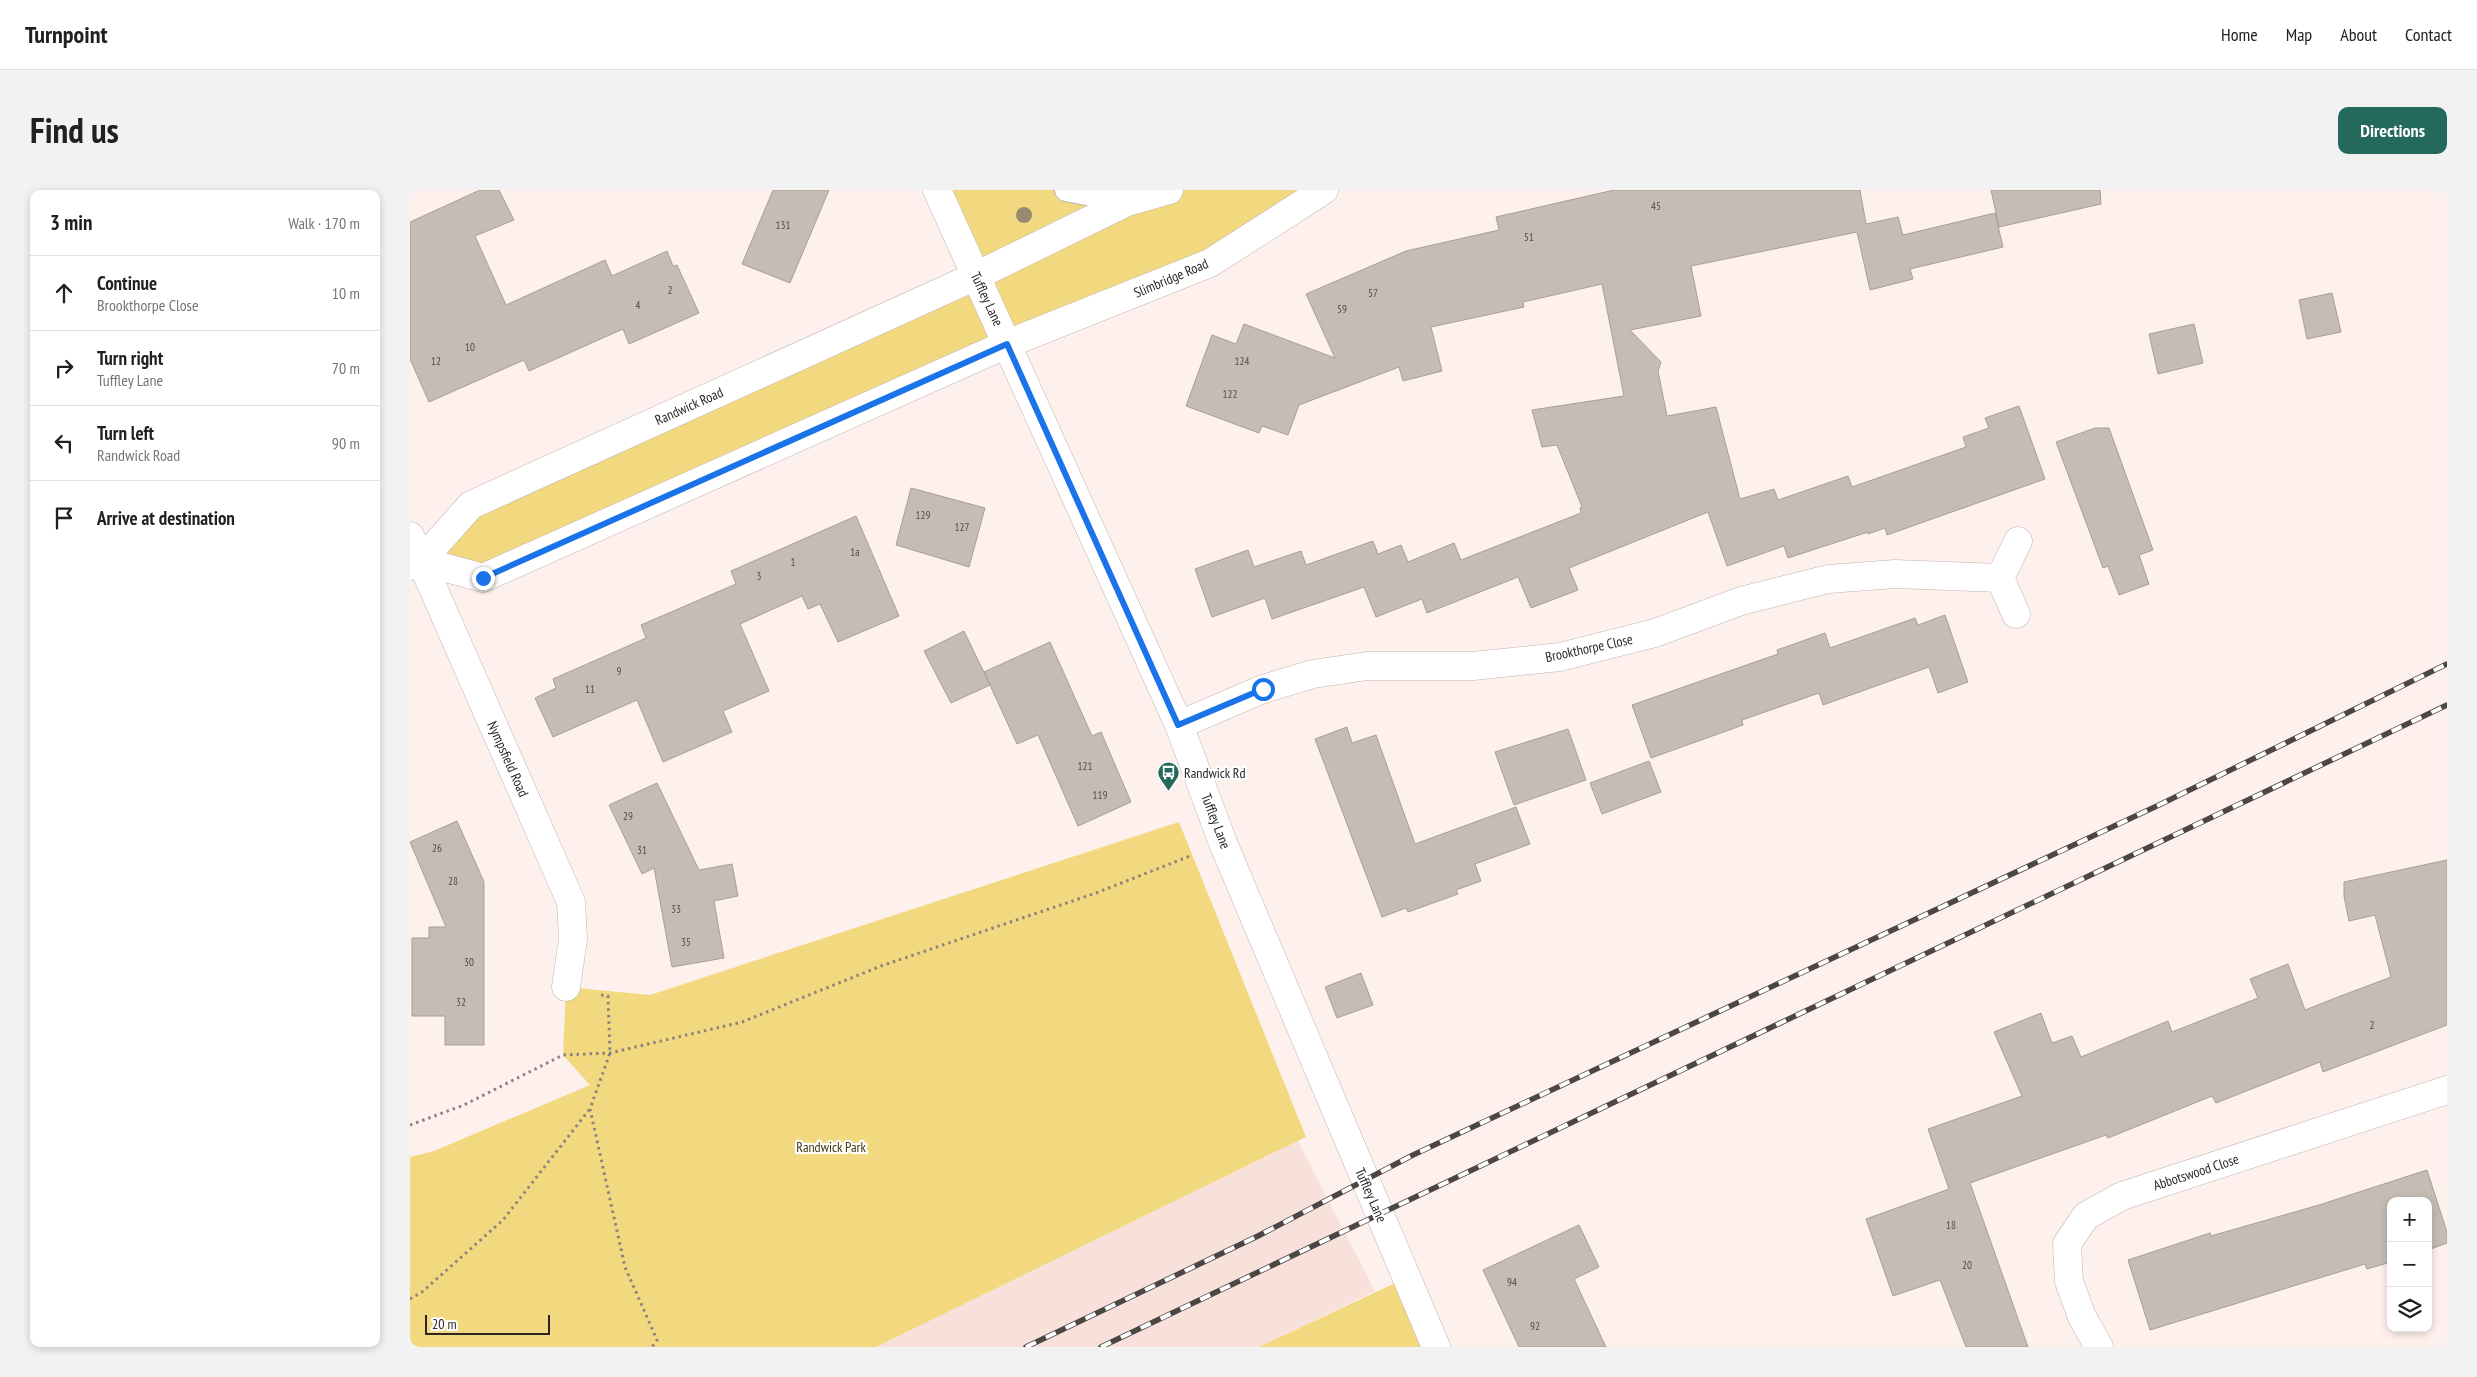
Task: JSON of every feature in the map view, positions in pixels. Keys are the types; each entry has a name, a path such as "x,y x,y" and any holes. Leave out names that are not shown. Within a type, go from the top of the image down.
{"street":[{"name":"Tuffley Lane","path":"937,190 1178,725 1223,843 1436,1347"},
{"path":"976,276 1126,202 1169,190"},
{"name":"Slimbridge Road","path":"1007,344 1210,263 1324,190"},
{"name":"Randwick Road","path":"416,564 471,505 976,276"},
{"path":"416,564 483,578 1007,344"},
{"name":"Nympsfield Road","path":"410,536 416,564 571,902 573,939 566,987"},
{"path":"2016,614 2000,578 2018,541"},
{"name":"Brookthorpe Close","path":"1178,725 1263,689 1312,674 1368,666 1474,666 1560,657 1656,633 1741,601 1828,579 1895,574 2000,578"},
{"name":"Abbotswood Close","path":"2099,1347 2082,1317 2069,1281 2067,1244 2086,1216 2122,1196 2447,1090"}],"lane":[{"path":"1066,190 1126,202"}],"path":[{"path":"410,1125 464,1105 563,1055 610,1053 742,1022 881,966 1096,893 1223,843"},
{"path":"410,1299 422,1292 503,1220 590,1109 610,1053 608,996 566,987"},
{"path":"590,1109 625,1267 657,1340 652,1347"}],"shaded area":[{"path":"1298,1141 1375,1291 1259,1347 876,1347"}],"green space":[{"path":"937,190 1324,190 1210,263 483,578 421,561 471,505 976,276"},
{"name":"Randwick Park","path":"1179,822 1306,1137 876,1347 410,1347 410,1157 434,1151 590,1085 563,1055 566,987 650,995"},
{"path":"1408,1277 1436,1347 1259,1347"}],"building":[{"path":"480,190 499,190 514,220 475,236 506,305 605,260 612,276 667,251 673,266 677,265 699,313 629,344 623,329 529,371 524,360 429,402 410,359 410,222"},
{"path":"773,190 829,190 790,283 742,264"},
{"path":"1614,190 1860,190 1866,224 1898,217 1903,235 1995,213 2003,247 1910,269 1913,279 1870,290 1857,232 1691,266 1701,316 1630,330 1661,362 1658,371 1667,416 1716,407 1740,499 1774,489 1778,500 1848,476 1852,487 1966,447 1963,437 1989,428 1985,418 2019,406 2045,479 1887,535 1885,528 1788,558 1784,546 1727,566 1708,512 1569,568 1578,590 1531,608 1518,577 1427,613 1422,599 1376,617 1364,587 1272,619 1265,598 1212,617 1195,569 1248,550 1254,567 1301,551 1306,565 1373,541 1378,554 1401,545 1408,562 1454,543 1461,560 1581,513 1580,508 1582,507 1557,445 1542,447 1532,410 1624,396 1602,284 1523,302 1524,307 1431,327 1442,371 1403,381 1399,367 1299,405 1288,435 1262,426 1259,433 1186,406 1212,335 1236,344 1244,324 1335,358 1306,294 1406,251 1499,230 1496,217"},
{"path":"1991,190 2100,190 2101,204 1999,227"},
{"path":"2332,293 2341,332 2307,339 2299,300"},
{"path":"2194,324 2203,363 2158,374 2149,334"},
{"path":"2095,428 2109,428 2153,550 2139,555 2149,584 2119,595 2108,566 2103,568 2056,442"},
{"path":"911,488 985,508 969,567 896,545"},
{"path":"856,516 899,616 838,642 820,604 808,609 802,596 740,624 769,691 723,711 732,732 663,762 637,700 553,737 535,698 556,688 553,679 646,638 641,625 736,584 731,571"},
{"path":"1945,615 1968,682 1938,693 1929,667 1823,705 1819,693 1742,720 1743,725 1651,758 1632,705 1778,654 1777,650 1825,633 1830,648 1915,618 1918,625"},
{"path":"964,631 990,685 951,703 924,651"},
{"path":"1050,642 1092,736 1101,732 1131,802 1078,826 1038,735 1017,744 984,672"},
{"path":"1347,727 1352,743 1376,735 1415,844 1516,807 1530,844 1475,864 1481,881 1456,890 1458,894 1408,912 1406,908 1382,917 1315,739"},
{"path":"1568,729 1586,780 1514,805 1495,752"},
{"path":"1649,761 1661,792 1602,814 1590,783"},
{"path":"657,783 699,870 732,864 738,896 714,901 724,958 672,967 654,868 642,874 609,805"},
{"path":"457,821 484,882 484,1045 445,1045 445,1016 412,1016 412,938 429,938 429,927 446,927 410,842"},
{"path":"2447,860 2447,1025 2323,1072 2320,1062 2216,1103 2212,1096 2108,1138 2106,1135 1970,1183 2028,1347 1966,1347 1940,1280 1893,1296 1866,1219 1949,1189 1928,1129 2022,1096 1994,1032 2041,1013 2052,1043 2072,1036 2081,1057 2168,1021 2172,1032 2258,998 2250,979 2288,964 2305,1010 2391,977 2375,915 2349,921 2344,896 2344,882"},
{"path":"1361,973 1373,1005 1337,1018 1325,987"},
{"path":"2427,1170 2447,1232 2447,1243 2432,1249 2432,1197 2387,1197 2387,1263 2367,1269 2365,1264 2150,1330 2128,1260 2210,1233 2211,1236 2319,1205"},
{"path":"1579,1225 1599,1267 1574,1279 1606,1347 1519,1347 1483,1270"}],"railway":[{"path":"1026,1347 1258,1236 1413,1155 2159,805 2447,664"},
{"path":"1101,1347 2447,705"}],"place":[{"name":"Randwick Rd","path":"1168,792"}],"route":[{"path":"483,578 1007,344 1178,725 1263,689"}]}
